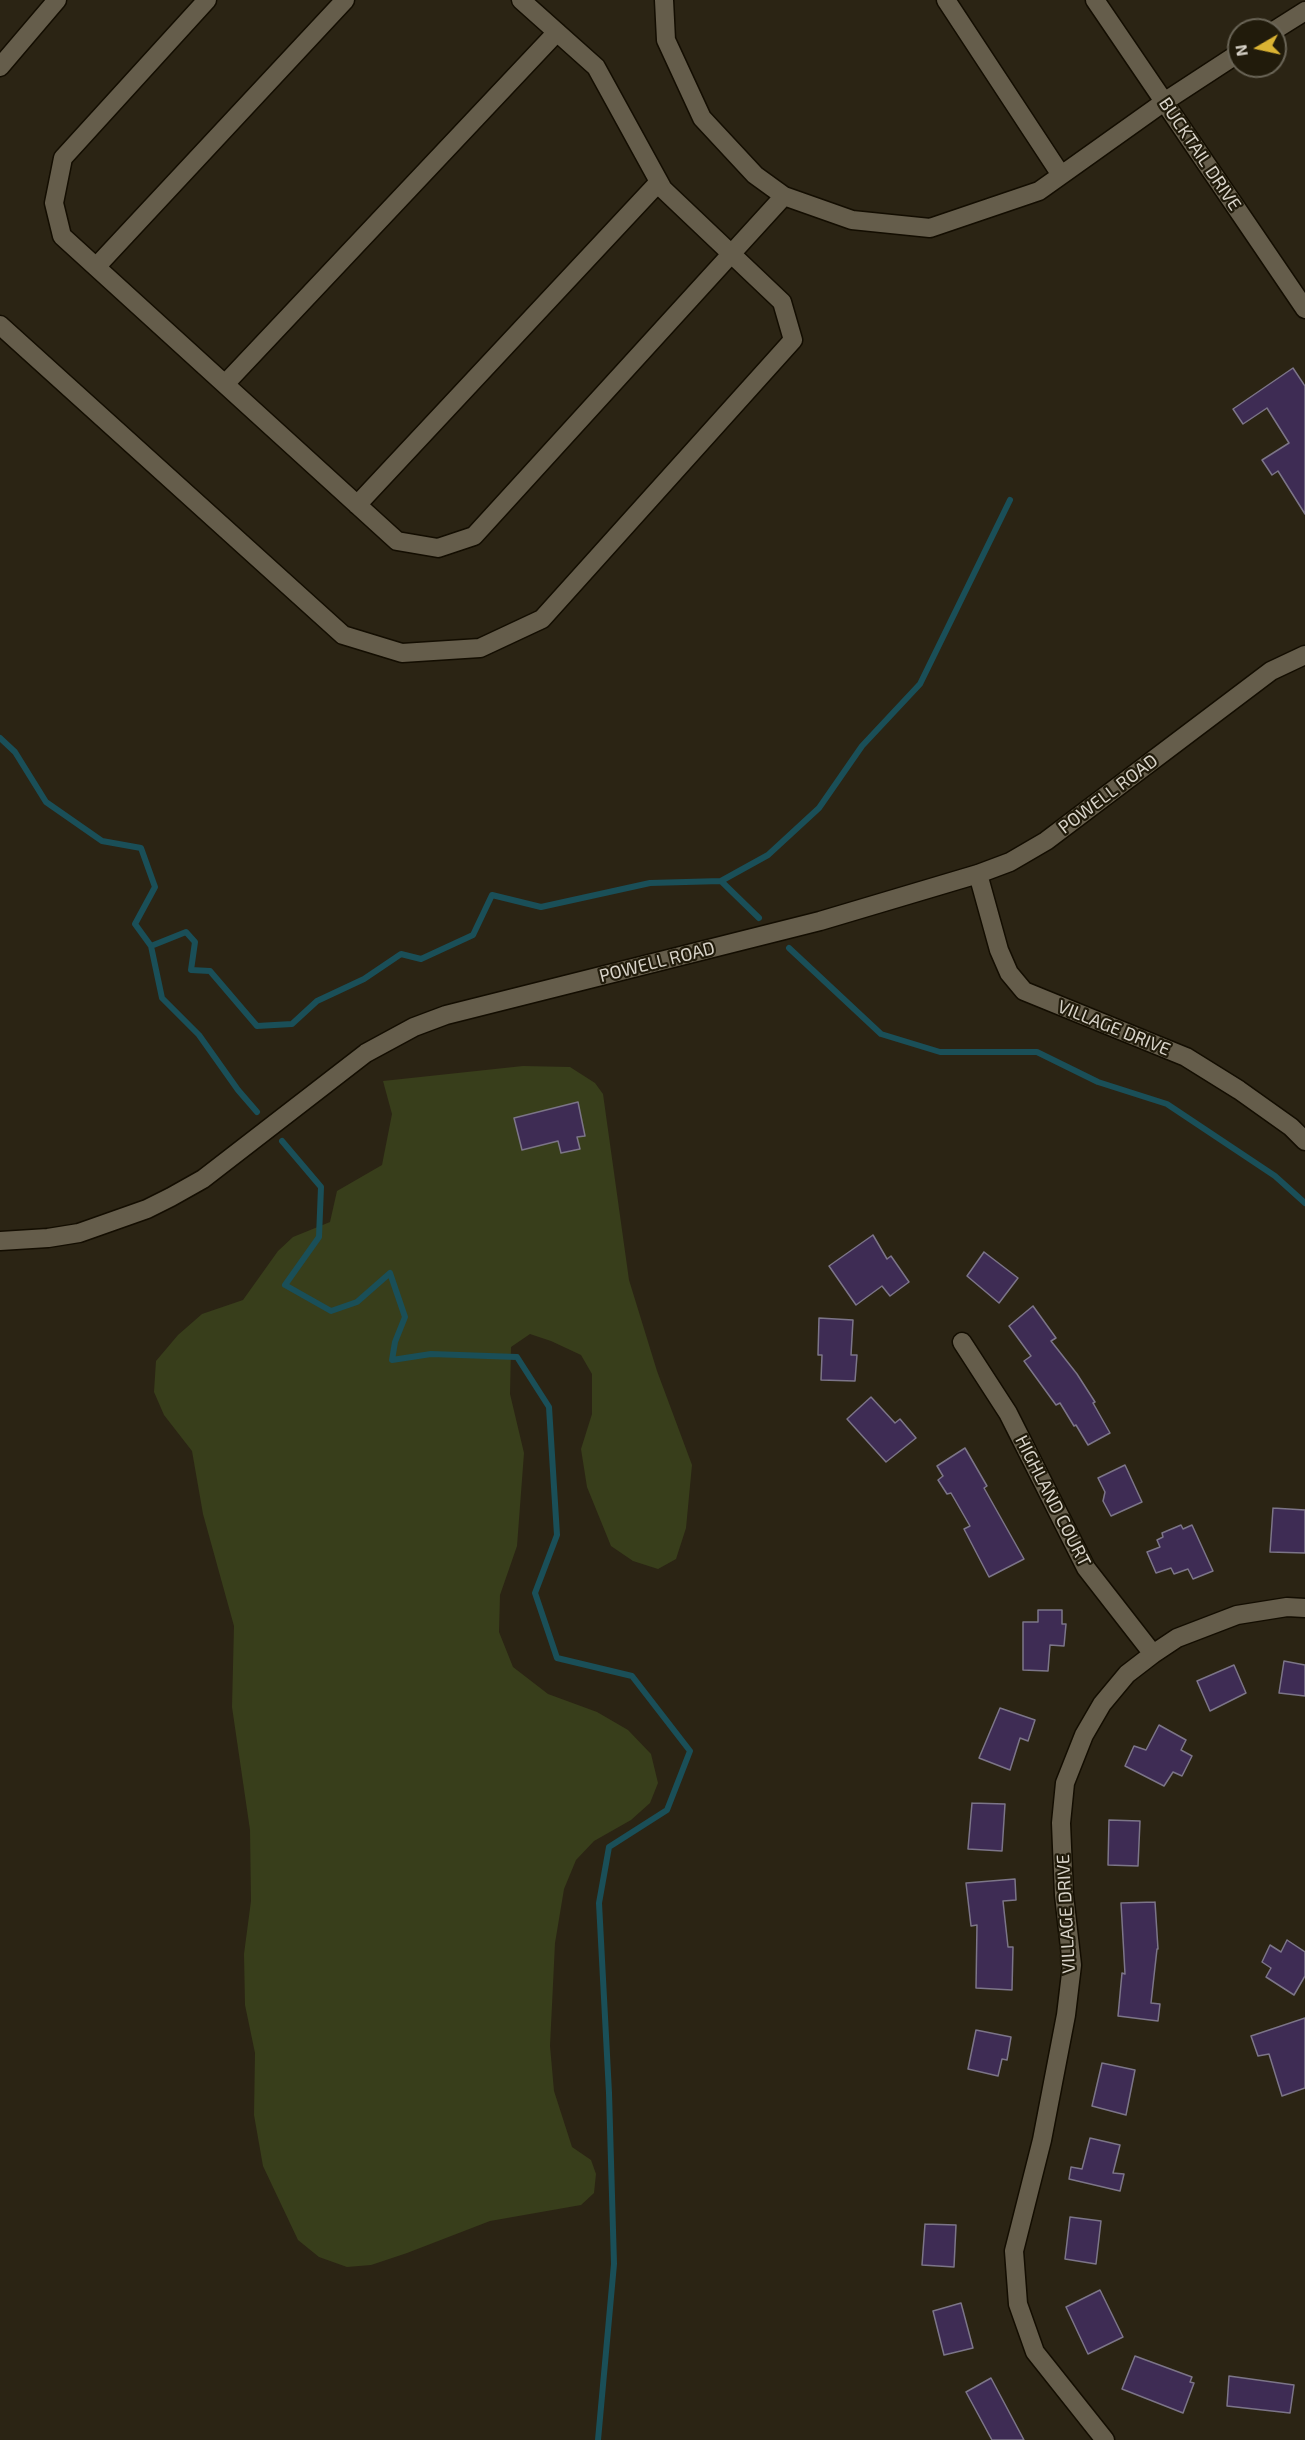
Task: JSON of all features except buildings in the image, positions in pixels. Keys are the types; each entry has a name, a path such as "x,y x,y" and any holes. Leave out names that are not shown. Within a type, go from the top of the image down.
{"street":[{"path":"0,67 57,0"},
{"path":"207,0 63,158 54,203 62,236 397,541 438,548 474,536 783,196"},
{"path":"96,267 345,0"},
{"path":"0,325 343,635 402,653 480,648 542,619 793,340 782,302 663,189 596,67 521,0"},
{"path":"664,0 666,40 702,118 755,175 783,196 852,220 930,228 1039,191 1164,102 1227,61"},
{"path":"946,0 1061,175"},
{"name":"BUCKTAIL DRIVE","path":"1099,1 1164,102 1305,309"},
{"path":"1287,22 1305,11"},
{"path":"225,384 557,32"},
{"path":"357,504 658,182"},
{"name":"POWELL ROAD","path":"0,1241 48,1238 79,1233 147,1209 171,1197 203,1179 366,1053 414,1027 446,1015 820,921 978,874 1010,862 1046,841 1271,671 1305,655"},
{"name":"VILLAGE DRIVE","path":"978,874 1008,974 1024,991 1186,1057 1239,1090 1291,1127 1305,1141"},
{"name":"HIGHLAND COURT","path":"962,1342 1008,1413 1086,1568 1153,1654"},
{"name":"VILLAGE DRIVE","path":"1105,2440 1035,2352 1018,2304 1014,2251 1042,2140 1066,2015 1072,1965 1064,1895 1061,1823 1065,1783 1084,1735 1102,1704 1127,1674 1153,1654 1177,1638 1237,1615 1287,1607 1305,1608"}],"green space":[{"path":"523,1066 570,1067 595,1083 603,1094 629,1280 657,1371 692,1465 686,1528 676,1559 658,1569 633,1561 611,1546 587,1487 581,1449 592,1414 592,1374 581,1355 530,1334 511,1347 510,1394 524,1453 517,1546 500,1595 499,1632 513,1667 548,1694 597,1712 628,1730 651,1754 658,1783 650,1803 631,1820 594,1841 576,1860 564,1889 555,1943 550,2046 554,2091 572,2147 591,2160 596,2174 594,2193 581,2205 490,2221 371,2265 347,2267 319,2257 298,2240 263,2166 254,2115 255,2053 245,2005 244,1954 251,1901 250,1830 232,1707 234,1626 203,1514 192,1451 164,1415 154,1392 156,1361 178,1335 202,1314 243,1300 278,1251 293,1237 330,1222 337,1191 382,1165 392,1114 383,1081"}],"waterway":[{"path":"151,946 186,932 195,942 191,970 210,971 257,1026 292,1024 317,1001 364,979 401,954 421,959 473,935 492,895 541,907 650,883 721,881 768,855 819,808 862,746 920,684 1010,500"},
{"path":"0,738 15,752 46,802 102,841 141,848 155,887 135,924 151,946 162,998 199,1035 238,1090 257,1112"},
{"path":"721,881 759,918"},
{"path":"789,948 881,1034 940,1052 1037,1052 1098,1082 1167,1104 1275,1176 1305,1203"},
{"path":"282,1141 321,1187 319,1237 285,1285 331,1311 357,1302 390,1273 405,1317 395,1342 392,1360 431,1354 517,1357 549,1407 557,1535 535,1593 557,1658 632,1676 690,1751 667,1810 609,1847 599,1903 609,2093 614,2264 598,2440"}]}
